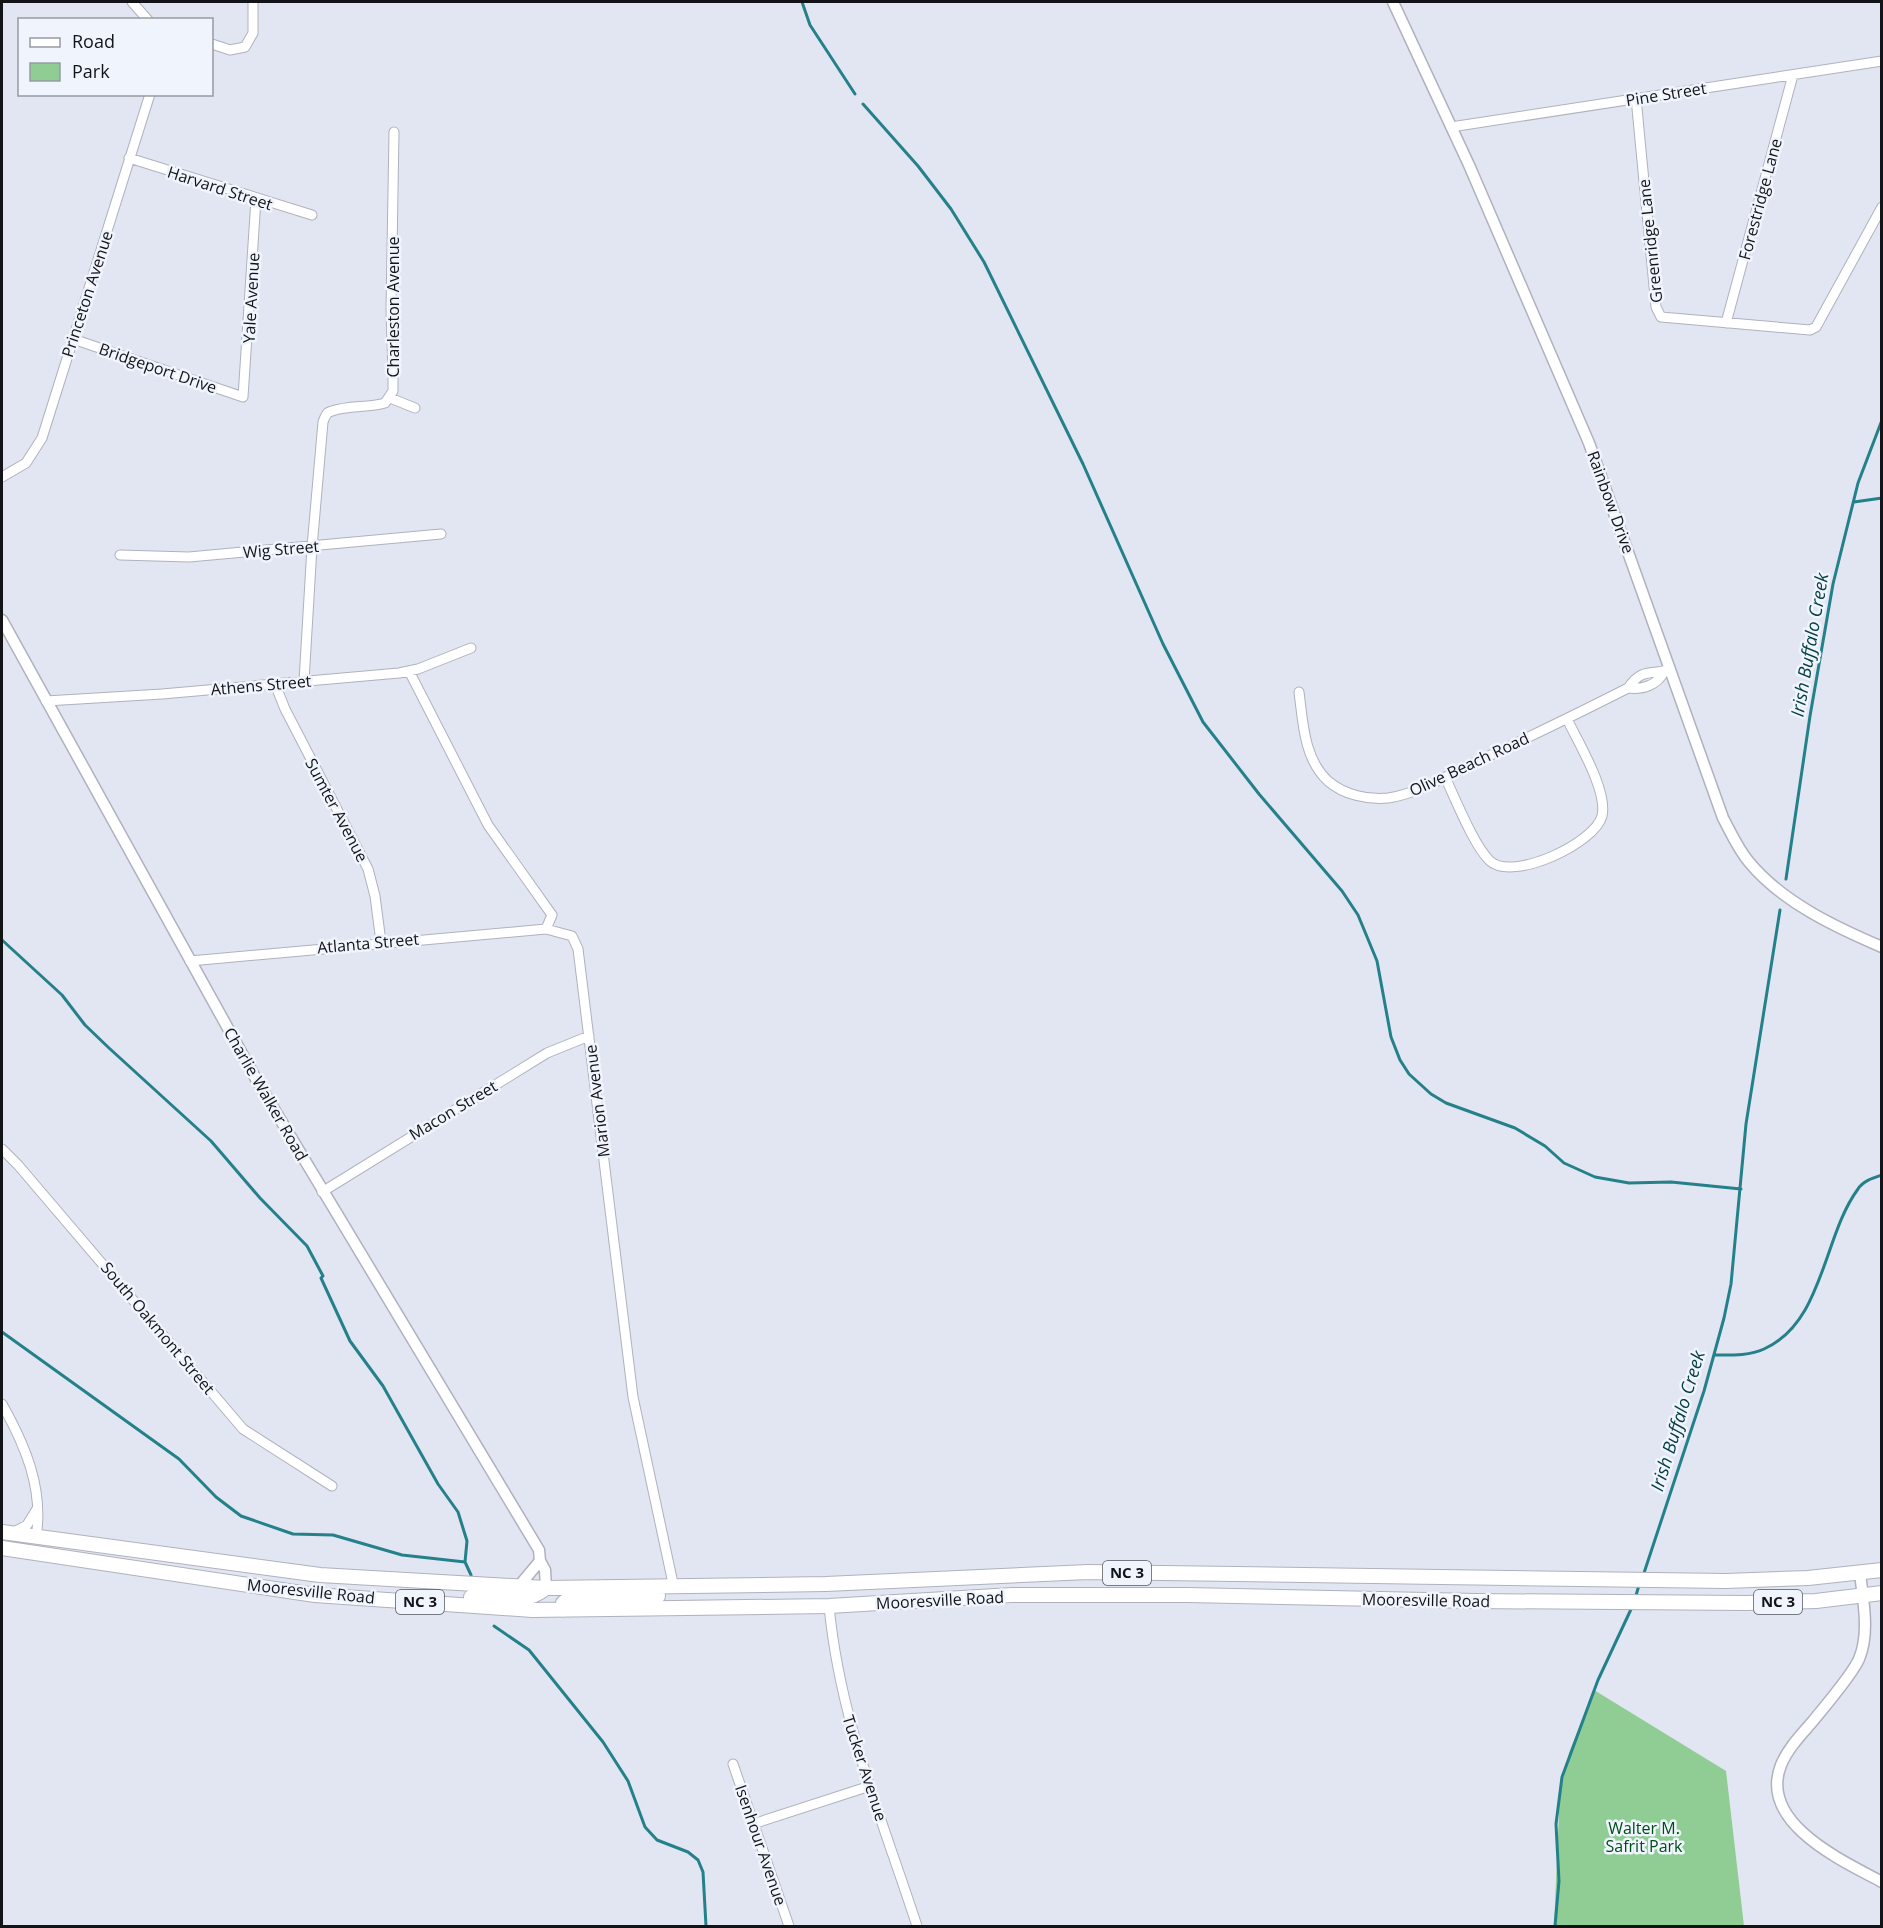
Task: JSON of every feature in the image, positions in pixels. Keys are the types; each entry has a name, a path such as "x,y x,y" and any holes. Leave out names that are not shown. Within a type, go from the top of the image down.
{"main road":[{"name":"Mooresville Road","path":"4,1535 27,1544 33,1542 36,1537 320,1575 546,1588 674,1588 1049,1573 1683,1580 1774,1579 1881,1570"},
{"name":"Mooresville Road","path":"2,1548 315,1594 562,1610 829,1606 1012,1595 1793,1602 1881,1593"},
{"path":"59,1556 75,1552 123,1556 142,1551"},
{"path":"1159,1595 1160,1573"},
{"path":"562,1610 563,1603 567,1600 676,1595 698,1587"},
{"path":"415,1602 427,1595 525,1599 536,1597 546,1588"}],"street":[{"path":"132,2 146,18"},
{"path":"213,44 238,50 250,41 253,33 253,2"},
{"name":"Rainbow Drive","path":"1393,2 1451,126 1589,443 1667,670 1723,818 1737,846 1750,864 1783,893 1838,928 1881,947"},
{"name":"Pine Street","path":"1451,126 1881,61"},
{"name":"Forestridge Lane","path":"1726,324 1793,75"},
{"name":"Princeton Avenue","path":"2,477 26,464 42,438 149,96"},
{"name":"Greenridge Lane","path":"1636,98 1656,307 1661,317 1672,320 1810,330 1816,327 1881,207"},
{"name":"Charleston Avenue","path":"304,681 312,547 325,415 331,411 369,408 385,403 390,398 393,373 391,310 394,132"},
{"name":"Harvard Street","path":"129,158 312,215"},
{"name":"Yale Avenue","path":"243,397 256,199"},
{"name":"Bridgeport Drive","path":"73,339 243,397"},
{"path":"390,398 415,408"},
{"name":"Wig Street","path":"120,555 189,557 441,534"},
{"name":"Charlie Walker Road","path":"2,620 190,961 322,1192 539,1550 540,1561 545,1570 546,1588"},
{"name":"Athens Street","path":"46,701 275,684 409,671 471,648"},
{"name":"Olive Beach Road","path":"1299,692 1306,741 1315,766 1329,782 1351,794 1369,798 1389,798 1445,777 1628,688 1640,690 1659,680 1667,670"},
{"path":"409,671 489,825 552,915 546,929"},
{"name":"Sumter Avenue","path":"275,684 285,709 368,869 375,896 381,942"},
{"path":"1445,777 1482,852 1491,862 1504,868 1529,866 1588,837 1597,827 1602,816 1603,804 1599,789 1567,719"},
{"name":"Atlanta Street","path":"190,961 381,942 546,929"},
{"name":"Marion Avenue","path":"546,929 572,936 576,942 633,1397 674,1588"},
{"name":"Macon Street","path":"322,1192 547,1053 589,1036"},
{"name":"South Oakmont Street","path":"2,1149 243,1429 332,1486"},
{"path":"2,1404 25,1449 32,1471 37,1509 36,1537"},
{"path":"4,1535 27,1525 37,1509"},
{"path":"519,1586 540,1561"},
{"path":"1860,1573 1865,1633 1859,1659 1792,1746 1781,1766 1778,1790 1784,1810 1807,1837 1881,1882"},
{"name":"Tucker Avenue","path":"829,1606 834,1657 849,1726 917,1926"},
{"name":"Isenhour Avenue","path":"733,1764 789,1926"},
{"path":"753,1824 870,1786"}],"green space":[{"name":"Walter M. Safrit Park","path":"1594,1690 1726,1771 1744,1926 1554,1926 1560,1790 1569,1753"}],"waterway":[{"path":"802,2 810,25 855,94"},
{"path":"863,104 918,166 951,209 984,262 1083,464 1163,644 1203,722 1259,794 1342,891 1358,915 1377,961 1391,1037 1400,1060 1409,1074 1431,1094 1446,1103 1515,1128 1545,1146 1564,1163 1595,1177 1629,1183 1671,1182 1741,1189"},
{"name":"Irish Buffalo Creek","path":"1786,879 1810,716 1833,584 1858,483 1882,420"},
{"path":"1854,502 1882,498"},
{"name":"Irish Buffalo Creek","path":"1643,1576 1704,1391 1731,1284 1746,1124 1780,910"},
{"path":"2,940 62,995 85,1025 211,1141 260,1198 307,1246 323,1276 321,1278 350,1341 383,1386 438,1484 458,1512 467,1541 465,1562 471,1575"},
{"path":"1714,1355 1752,1353 1764,1349 1784,1336 1799,1319 1811,1299 1846,1208 1860,1186 1882,1175"},
{"path":"2,1332 179,1459 216,1497 241,1516 293,1534 333,1535 402,1555 465,1562"},
{"name":"Irish Buffalo Creek","path":"1635,1599 1639,1585"},
{"name":"Irish Buffalo Creek","path":"1555,1926 1559,1881 1556,1824 1562,1777 1598,1680 1633,1605"},
{"path":"494,1626 529,1650 603,1742 628,1781 645,1827 657,1840 688,1852 698,1860 703,1872 706,1926"}]}
